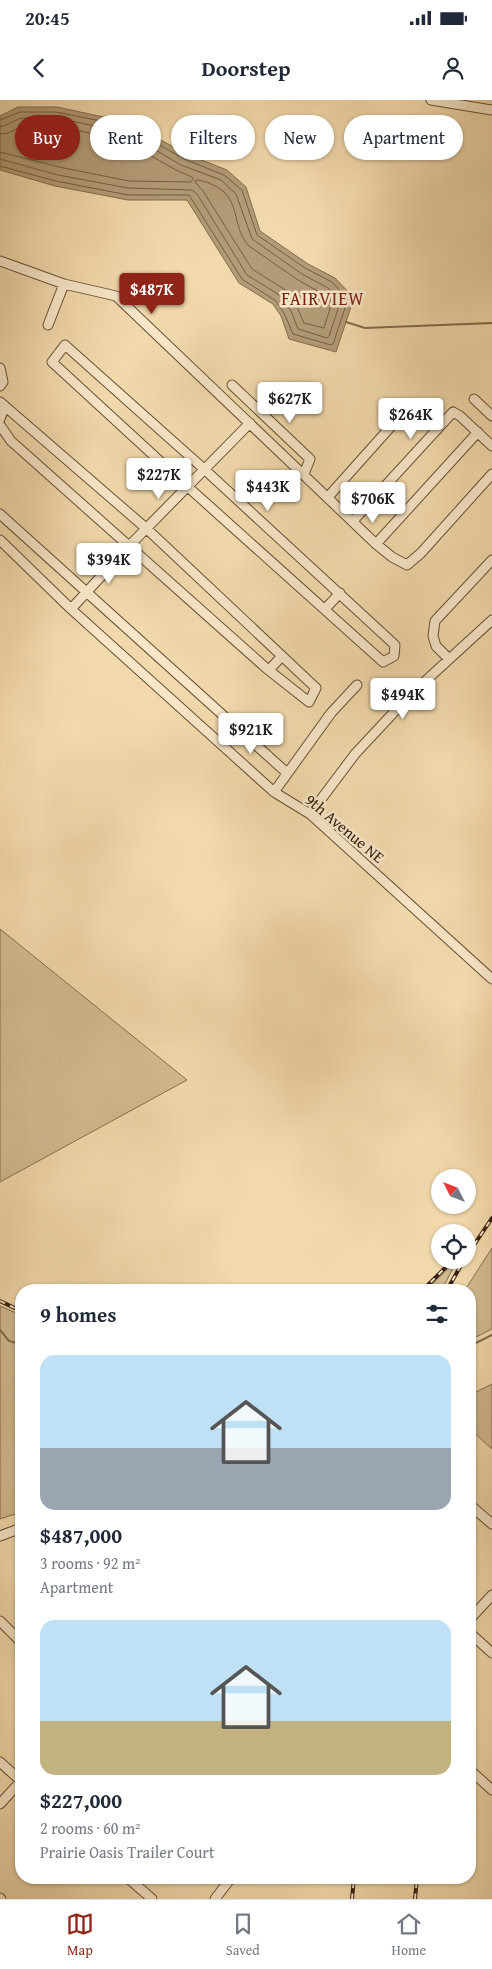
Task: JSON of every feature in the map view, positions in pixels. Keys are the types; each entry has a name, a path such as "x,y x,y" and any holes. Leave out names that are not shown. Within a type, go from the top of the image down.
{"street":[{"path":"432,100 492,110"},
{"path":"0,261 64,284 116,296 376,544 392,557 407,565 421,553 492,474"},
{"path":"48,326 64,284"},
{"path":"65,345 204,470 396,645 394,656 384,662 188,487 52,362 65,345"},
{"path":"0,368 3,382 0,386"},
{"path":"232,385 310,459 304,474"},
{"path":"474,399 492,416"},
{"path":"0,419 3,404 147,529 316,688 310,702 269,670 11,441 0,425"},
{"path":"328,497 411,404"},
{"path":"353,521 453,412 460,416 492,446"},
{"path":"72,609 130,546 250,423"},
{"path":"376,544 478,432"},
{"path":"0,514 287,773"},
{"name":"9th Avenue NE","path":"0,540 72,609 274,792 310,814 492,979"},
{"path":"450,659 436,646 433,636 435,621 492,560"},
{"path":"325,609 340,593"},
{"path":"310,814 355,754 410,695 492,620"},
{"path":"269,670 282,656"},
{"path":"274,792 331,713 357,685"},
{"path":"476,1510 492,1524"},
{"path":"0,1536 15,1530"},
{"path":"476,1612 492,1595"},
{"path":"0,1621 15,1636"},
{"path":"476,1638 492,1652"},
{"path":"0,1762 15,1776"},
{"path":"476,1775 492,1790"},
{"path":"0,1804 15,1788"},
{"path":"135,1884 152,1899"},
{"path":"215,1899 226,1884"}],"shaded area":[{"path":"0,929 187,1080 0,1182"},
{"path":"492,1248 492,1329 476,1337 476,1284 469,1284"},
{"path":"448,1269 452,1269 445,1284 432,1284"},
{"path":"0,1306 15,1312 15,1514 0,1519"},
{"path":"492,1384 492,1449 476,1434 476,1392"}],"water":[{"path":"18,107 57,107 94,115 90,115 90,160 161,160 161,140 171,146 171,160 201,160 227,170 246,187 260,231 308,264 335,278 354,298 336,352 289,339 281,316 273,304 239,283 187,200 128,200 55,186 0,170 0,116"}],"waterway":[{"path":"346,322 365,328 492,323"},
{"path":"0,1330 9,1341 15,1342"},
{"path":"476,1343 492,1335"}],"railway":[{"path":"476,1242 492,1218"},
{"path":"429,1284 444,1269"},
{"path":"450,1284 459,1269"},
{"path":"0,1301 15,1308"},
{"path":"352,1899 353,1884"},
{"path":"415,1899 416,1884"}],"district":[{"name":"FAIRVIEW","path":"323,298"}]}
